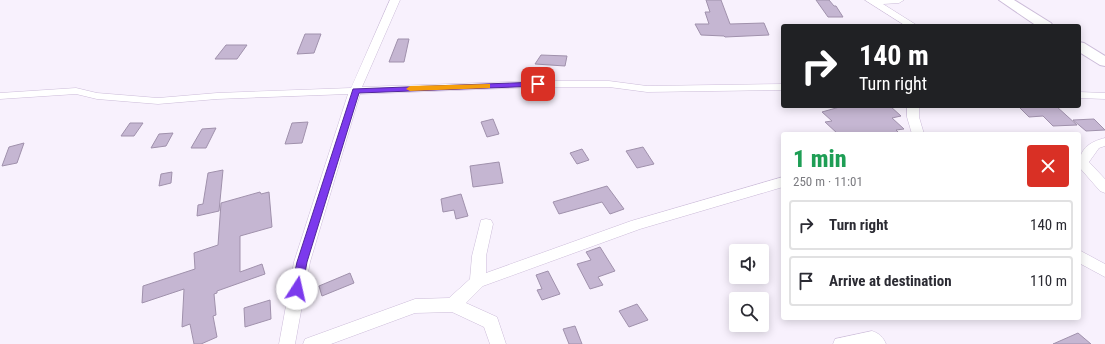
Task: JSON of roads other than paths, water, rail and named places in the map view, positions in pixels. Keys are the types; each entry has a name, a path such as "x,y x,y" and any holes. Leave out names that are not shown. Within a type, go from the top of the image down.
{"main road":[{"path":"1005,0 1043,24"},
{"path":"1081,47 1105,62"}],"street":[{"path":"287,344 302,262 355,91 395,0"},
{"path":"872,1 899,0"},
{"path":"872,1 910,24"},
{"path":"0,96 76,91 97,96 158,101 217,96 538,84 609,84 646,89 781,87"},
{"path":"1081,95 1105,96"},
{"path":"913,108 913,117 917,132"},
{"path":"1105,142 1095,145 1082,162 1105,188"},
{"path":"453,305 478,282 636,225 781,183"},
{"path":"478,282 479,256 486,224"},
{"path":"1081,257 1105,271"},
{"path":"311,344 415,306 453,305 491,322 498,344"},
{"path":"841,344 872,338 878,344"}]}
